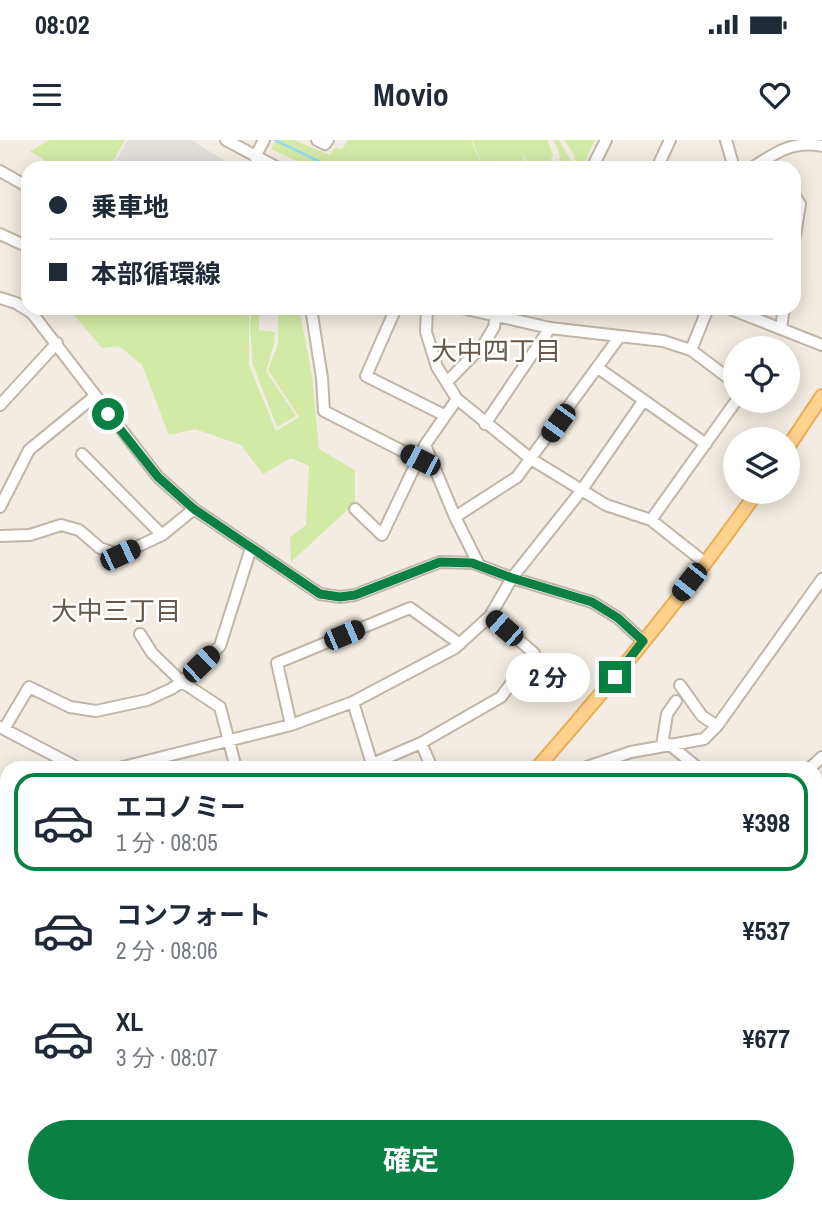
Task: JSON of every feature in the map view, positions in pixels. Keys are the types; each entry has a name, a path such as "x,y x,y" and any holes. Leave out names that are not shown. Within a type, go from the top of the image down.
{"main road":[{"path":"800,429 822,396"},
{"path":"543,761 643,641 748,504"}],"street":[{"path":"226,140 263,161"},
{"path":"255,157 264,140"},
{"path":"317,140 325,144 328,140"},
{"path":"596,161 606,140"},
{"path":"660,161 670,140"},
{"path":"726,140 732,161"},
{"path":"763,161 783,149 807,142 822,145"},
{"path":"0,171 21,183"},
{"path":"0,234 21,244"},
{"path":"0,298 21,306"},
{"path":"34,315 158,477 194,509 320,594 340,597 355,595 440,562 472,563 592,602 618,618 643,641"},
{"path":"312,315 324,411 420,460"},
{"path":"393,315 366,376 444,415"},
{"path":"427,315 426,332 437,367 457,399 485,424 531,459 581,491 607,505 651,520 704,562"},
{"path":"447,382 484,344 494,327 496,315"},
{"path":"506,315 550,328 663,341 691,350 723,374"},
{"path":"691,350 705,315"},
{"path":"746,315 822,345"},
{"path":"781,328 783,315"},
{"path":"485,424 550,328"},
{"path":"455,517 517,477 620,336"},
{"path":"0,405 57,343"},
{"path":"598,368 706,444"},
{"path":"0,507 29,450 95,396"},
{"path":"355,509 382,535 420,460 425,444 457,399"},
{"path":"149,761 229,742 353,702 460,644 490,616 512,578 581,491 644,400"},
{"path":"651,520 728,413"},
{"path":"425,444 455,517 479,565"},
{"path":"82,454 162,535"},
{"path":"0,536 30,535 61,525 79,530 100,548 120,555 162,535 194,509"},
{"path":"65,761 2,728 29,687 70,707 96,711 147,701 182,682 220,646 251,548"},
{"path":"605,761 631,752 704,739 717,726 822,579"},
{"path":"291,724 277,663 410,608 460,644"},
{"path":"379,761 421,744 500,696 534,653 490,616"},
{"path":"140,634 152,653 182,682 220,707 234,761"},
{"path":"680,685 702,716 717,726"},
{"path":"666,745 667,714 676,701"},
{"path":"353,702 371,761"},
{"path":"421,744 429,761"},
{"path":"666,745 688,761"}],"green space":[{"path":"50,140 125,140 113,161 46,161 30,151"},
{"path":"276,140 294,140 330,155 335,148 342,149 348,140 471,140 480,161 297,161 271,149"},
{"path":"472,140 547,140 553,155 550,161 528,161 523,155 523,161 481,161"},
{"path":"554,140 559,140 571,161 559,161"},
{"path":"564,140 595,140 585,161 576,161"},
{"path":"74,315 249,315 249,365 276,431 299,417 268,370 278,344 278,315 300,315 312,375 319,449 355,470 355,503 291,562 290,537 306,525 309,466 291,458 263,474 241,445 195,429 169,435 142,365 119,346 102,348"},
{"path":"251,315 259,315 259,330 275,332 266,371 296,416 277,427 253,365"}],"shaded area":[{"path":"128,140 191,140 225,161 116,161"}],"waterway":[{"path":"275,140 318,161"}],"district":[{"name":"大中四丁目","path":"496,351"},
{"name":"大中三丁目","path":"116,611"}],"route":[{"path":"108,414 158,477 194,509 294,579 320,594 340,597 355,595 440,562 472,563 592,602 618,618 643,641 615,677"}]}
